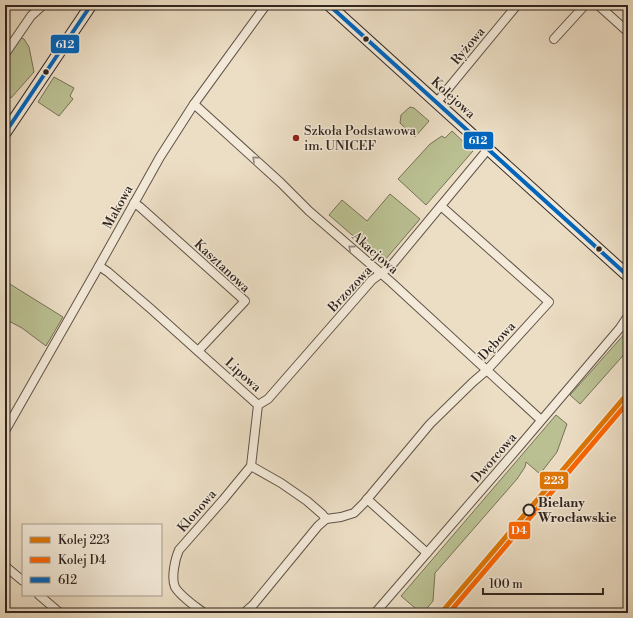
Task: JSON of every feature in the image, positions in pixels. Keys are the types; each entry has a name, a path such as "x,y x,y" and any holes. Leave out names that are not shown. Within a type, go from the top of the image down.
{"street":[{"path":"5,54 31,16 43,5"},
{"path":"5,133 91,5"},
{"name":"Makowa","path":"5,430 160,157 194,104 266,5"},
{"name":"Kolejowa","path":"329,5 628,276"},
{"name":"Ryżowa","path":"437,102 517,5"},
{"path":"554,39 585,5"},
{"path":"598,5 628,32"},
{"name":"Akacjowa","path":"194,104 284,186 309,211 380,273 541,420"},
{"name":"Brzozowa","path":"258,405 268,399 372,280 391,266 488,149"},
{"name":"Kasztanowa","path":"134,203 245,301 198,351"},
{"name":"Dębowa","path":"365,501 430,424 487,370 549,302 441,206"},
{"name":"Lipowa","path":"99,266 108,272 258,405 251,466"},
{"name":"Dworcowa","path":"375,613 517,449 620,328 628,316"},
{"path":"251,466 282,483 307,501 326,519"},
{"name":"Klonowa","path":"204,613 185,598 175,586 175,557 179,550 251,466"},
{"path":"244,613 253,606 318,526 326,519 354,513 365,501 427,553"},
{"path":"5,566 22,580"},
{"path":"40,596 60,613"}],"green space":[{"path":"13,35 24,39 29,47 34,72 11,98 5,91 5,46"},
{"path":"54,77 74,88 70,96 73,99 59,116 38,102"},
{"path":"410,107 414,108 429,121 415,137 400,123 401,115"},
{"path":"452,131 473,151 426,205 398,179 430,144 442,136 445,138"},
{"path":"390,194 420,219 385,260 381,260 329,215 342,200 367,221"},
{"path":"5,281 63,317 46,346 22,328 5,319"},
{"path":"628,330 628,350 580,404 570,395"},
{"path":"556,415 567,424 557,452 540,474 526,462 525,467 517,479 435,573 433,601 423,613 421,613 401,596"}],"rail line":[{"name":"223","path":"441,613 628,393"},
{"name":"D4","path":"449,613 628,402"}],"transit line":[{"name":"612","path":"5,133 91,5"},
{"name":"612","path":"329,5 628,276"}],"place":[{"name":"Szkoła Podstawowa im. UNICEF","path":"296,138"},
{"name":"Bielany Wrocławskie","path":"529,510"}]}
